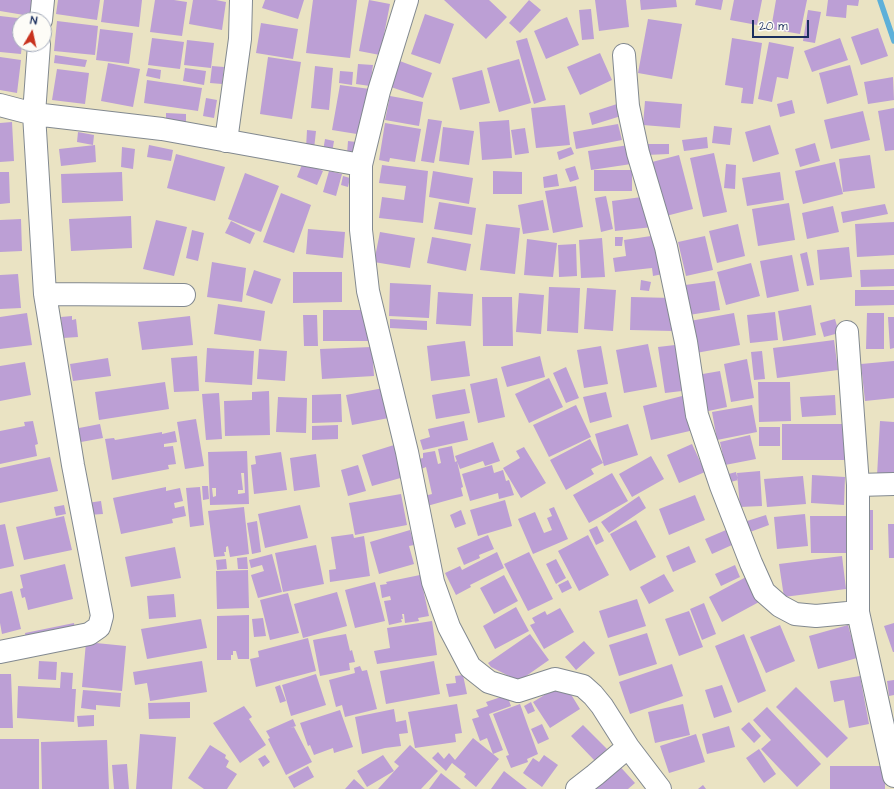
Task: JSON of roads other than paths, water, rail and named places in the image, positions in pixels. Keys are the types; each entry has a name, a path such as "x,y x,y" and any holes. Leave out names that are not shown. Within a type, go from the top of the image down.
{"street":[{"path":"42,12 43,0"},
{"path":"226,141 240,39 242,0"},
{"path":"407,0 380,91 361,165 361,230 368,291 407,452 433,582 449,627 470,668 489,682 518,691 556,679 583,686 594,695 628,747 660,789"},
{"path":"0,652 89,634 99,627 102,616 73,465 45,294 34,114 38,52"},
{"path":"624,55 628,106 638,153 666,247 686,342 697,415 721,486 751,563 764,592 780,606 795,614 816,616 858,612"},
{"path":"0,105 34,114 162,129 361,165"},
{"path":"45,294 184,295"},
{"path":"847,332 858,486 858,612 894,776"},
{"path":"858,486 894,484"},
{"path":"577,789 628,747"}],"waterway":[{"path":"880,0 894,41"}]}
